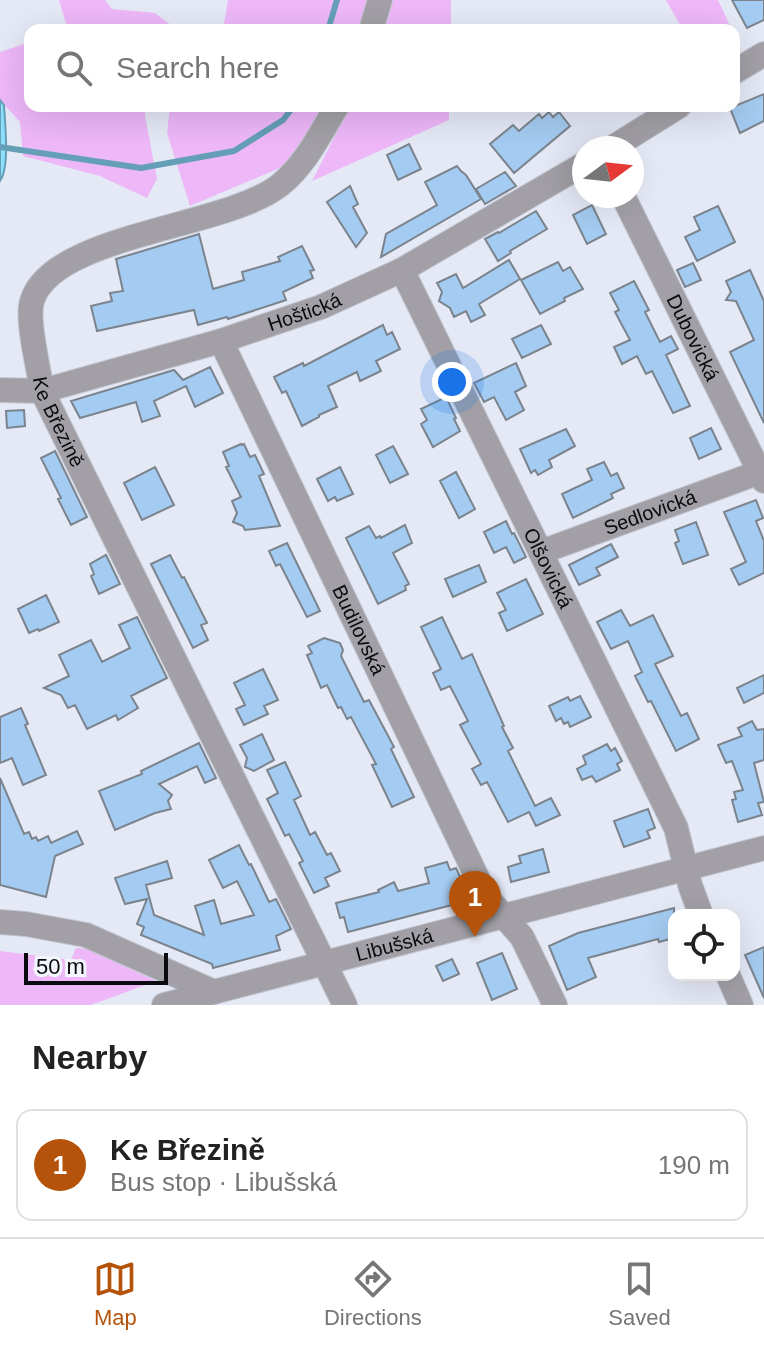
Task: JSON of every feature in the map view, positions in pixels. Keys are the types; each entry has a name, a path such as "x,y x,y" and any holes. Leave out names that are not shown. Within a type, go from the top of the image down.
{"street":[{"path":"373,24 380,0"},
{"path":"740,68 764,54"},
{"name":"Ke Březině","path":"333,112 304,161 279,186 206,217 104,246 69,262 39,286 30,311 42,391 345,1005"},
{"path":"631,136 669,112"},
{"name":"Hoštická","path":"0,390 42,391 221,341 321,307 402,270 572,171"},
{"name":"Dubovická","path":"629,208 762,476"},
{"name":"Olšovická","path":"402,270 676,828 699,909"},
{"name":"Budilovská","path":"221,341 486,896 522,937 555,1005"},
{"name":"Sedlovická","path":"541,552 762,476"},
{"name":"Libušská","path":"164,1005 764,848"},
{"path":"0,922 86,935 214,992"},
{"path":"731,981 741,1005"}],"shaded area":[{"path":"59,0 105,0 112,9 155,13 170,24 66,24"},
{"path":"228,0 368,0 360,24 224,24"},
{"path":"389,0 451,0 451,24 382,24"},
{"path":"666,0 718,0 729,24 680,24"},
{"path":"24,44 24,112 145,112 157,179 147,198 100,176 23,156 20,122 0,100 0,52"},
{"path":"169,112 322,112 294,162 190,206 167,133"},
{"path":"347,112 449,112 449,120 312,181"},
{"path":"76,948 87,949 156,981 91,1005 0,1005 0,951 71,960"}],"water":[{"path":"0,100 4,105 6,145 5,166 0,181"}],"building":[{"path":"732,0 764,0 764,20 747,28"},
{"path":"764,94 764,121 740,133 732,112 740,112 740,104"},
{"path":"549,112 553,117 559,112 570,126 514,173 490,144 513,125 519,131 539,114 542,118"},
{"path":"409,144 421,169 398,180 387,155"},
{"path":"457,166 481,199 381,257 386,234 437,205 425,182"},
{"path":"505,172 516,186 485,204 476,189"},
{"path":"350,186 358,204 353,207 367,233 356,247 327,202"},
{"path":"718,206 735,242 697,261 685,237 700,230 694,217"},
{"path":"593,208 606,234 587,244 573,215"},
{"path":"536,211 547,229 498,261 485,239"},
{"path":"199,234 213,289 244,280 242,272 280,261 278,257 302,246 314,270 310,271 313,278 283,292 286,300 228,319 198,325 194,310 97,331 91,306 112,301 110,293 123,291 116,259"},
{"path":"509,260 520,279 479,304 485,315 471,322 466,311 454,317 450,308 439,301 442,292 437,283 456,274 463,288"},
{"path":"558,262 563,271 570,267 583,289 540,314 521,280"},
{"path":"693,263 701,280 685,287 677,270"},
{"path":"750,270 764,301 764,423 730,352 754,340 736,301 726,300 731,292 726,281"},
{"path":"634,281 649,310 645,312 660,342 671,336 678,349 666,355 690,406 673,413 652,371 646,374 637,356 622,364 614,347 630,340 615,312 619,310 610,293"},
{"path":"383,325 387,335 392,332 400,349 376,361 381,371 360,381 357,372 328,386 337,407 302,426 286,391 282,393 274,377 303,363 304,366"},
{"path":"541,325 551,344 522,358 512,339"},
{"path":"516,363 526,386 515,392 524,410 506,420 494,397 484,402 474,383"},
{"path":"210,367 223,393 195,407 186,386 154,401 160,416 142,422 136,402 80,418 71,401 174,370 183,380"},
{"path":"446,397 460,431 433,447 421,424 427,420 421,409"},
{"path":"24,410 25,426 7,428 6,411"},
{"path":"711,428 721,449 699,459 690,438"},
{"path":"566,429 575,446 549,460 552,467 538,475 535,470 531,473 520,449"},
{"path":"244,444 250,457 255,455 264,474 259,476 280,526 245,530 233,522 237,513 232,501 241,497 226,467 229,466 223,452"},
{"path":"393,446 408,474 390,483 376,455"},
{"path":"55,451 87,517 71,525 41,458"},
{"path":"604,462 611,476 617,473 624,488 611,494 613,498 573,518 562,494 592,480 587,469"},
{"path":"155,467 174,505 142,520 124,483"},
{"path":"340,467 353,494 337,501 335,497 328,501 317,479"},
{"path":"456,472 475,509 459,518 440,481"},
{"path":"756,500 763,518 756,521 764,541 764,573 739,585 731,569 746,562 724,512"},
{"path":"506,521 526,557 514,563 506,547 494,553 484,532"},
{"path":"696,522 708,555 683,564 675,543 679,541 675,530"},
{"path":"405,525 412,543 393,553 409,584 405,586 406,590 378,604 346,538 369,526 376,538 381,538"},
{"path":"287,543 320,611 307,617 280,564 276,566 269,551"},
{"path":"611,544 618,557 596,568 600,575 579,585 569,565"},
{"path":"106,555 120,584 99,594 91,576 94,574 90,564"},
{"path":"170,555 207,623 201,625 208,640 193,648 151,564"},
{"path":"479,565 486,582 453,597 445,579"},
{"path":"526,579 543,614 507,631 499,613 506,610 497,593"},
{"path":"46,595 59,622 29,633 18,609"},
{"path":"621,610 630,626 653,615 673,656 655,664 681,716 687,713 699,739 676,751 635,676 642,672 628,641 611,649 597,622"},
{"path":"137,617 167,678 131,696 138,708 118,720 116,715 87,729 75,705 68,708 61,695 44,688 69,676 59,655 91,640 102,662 130,648 119,625"},
{"path":"442,617 462,659 472,654 513,748 508,751 535,806 551,798 560,815 536,826 529,812 508,822 487,782 481,785 472,769 481,764 460,725 468,721 450,686 441,690 433,673 441,669 421,627"},
{"path":"324,638 340,643 343,650 341,656 364,702 369,700 394,747 391,749 414,797 392,807 372,765 376,764 351,717 347,719 341,707 338,708 327,685 321,688 307,655 312,653 308,646"},
{"path":"263,669 278,700 264,706 268,714 244,725 236,709 245,705 234,683"},
{"path":"764,675 764,693 744,703 737,688"},
{"path":"580,696 591,717 570,727 561,718 556,721 549,706 568,697 570,701"},
{"path":"21,708 46,775 23,785 12,758 0,763 0,717"},
{"path":"752,721 757,730 764,729 764,760 754,763 764,802 758,803 762,815 738,822 732,800 736,799 734,792 743,790 732,761 726,763 718,745 742,736 738,728"},
{"path":"262,734 274,760 254,771 245,767 247,758 240,745"},
{"path":"199,743 216,778 205,783 197,766 159,784 172,795 168,801 171,809 115,830 99,791 142,774 141,771"},
{"path":"607,744 611,751 615,748 622,761 617,764 620,770 596,782 592,776 582,780 577,769 586,764 583,756"},
{"path":"285,762 301,796 294,800 310,835 315,832 340,871 325,878 329,886 314,893 299,863 303,861 289,834 285,836 267,799 278,793 267,770"},
{"path":"0,778 24,834 29,832 32,839 36,837 38,841 48,836 51,843 77,831 83,844 55,856 46,897 0,885"},
{"path":"648,809 655,828 647,831 650,838 624,847 614,821"},
{"path":"239,845 269,902 276,899 291,929 276,936 280,950 213,968 212,964 141,935 144,927 137,924 147,899 125,904 115,878 167,861 172,878 146,885 154,915 204,935 195,906 214,900 221,924 254,915 237,881 223,888 209,860"},
{"path":"543,849 549,872 511,882 508,867 521,863 519,856"},
{"path":"447,862 450,870 456,868 471,900 348,932 336,903 379,892 394,882 398,891 429,883 425,868"},
{"path":"668,910 668,940 659,942 658,939 588,958 596,977 567,990 549,946 578,933"},
{"path":"764,947 764,998 745,955"},
{"path":"502,953 517,989 492,1000 477,963"},
{"path":"452,959 459,974 443,981 436,966"}],"waterway":[{"path":"330,24 337,0"},
{"path":"0,147 141,168 234,151 283,120 289,112"}],"place":[{"name":"Ke Březině","path":"475,937"}]}
